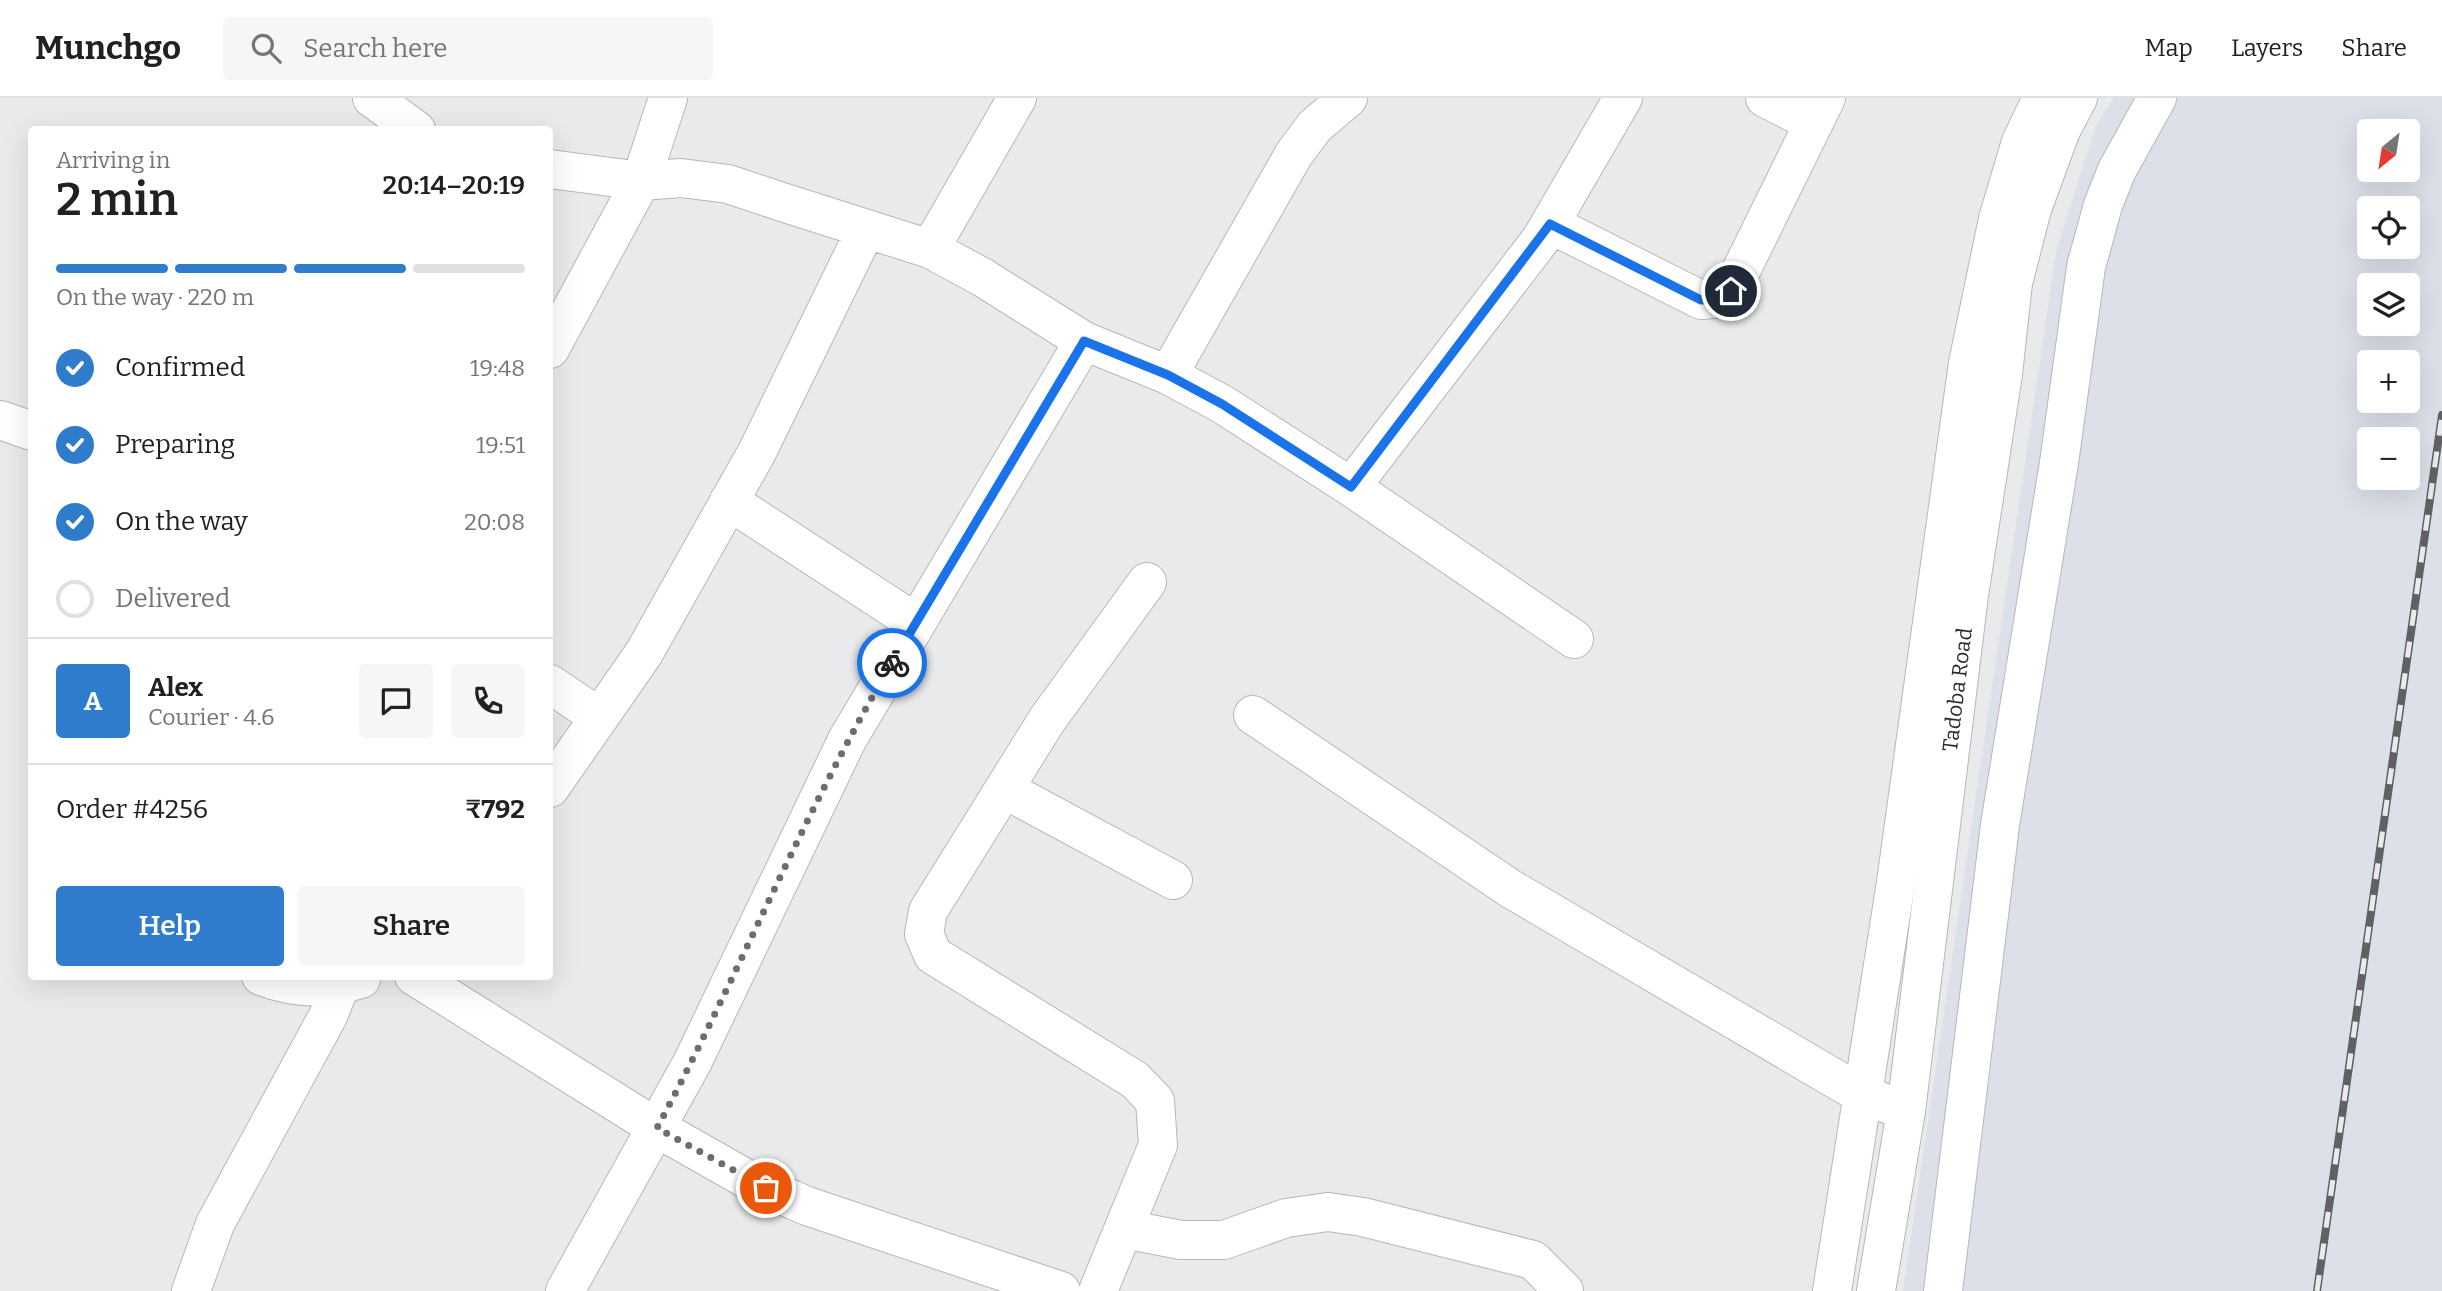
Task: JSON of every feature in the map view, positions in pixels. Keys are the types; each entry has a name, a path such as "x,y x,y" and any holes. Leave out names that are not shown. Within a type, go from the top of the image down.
{"street":[{"path":"372,98 410,126"},
{"path":"553,343 641,181 668,98"},
{"path":"930,249 1017,98"},
{"path":"1168,375 1294,154 1315,126 1348,98"},
{"path":"1351,487 1550,224 1623,98"},
{"path":"1550,224 1701,300 1723,298 1731,291 1820,111 1765,98"},
{"name":"Tadoba Road","path":"1832,1291 1896,882 1968,363 1997,219 2021,142 2042,98"},
{"name":"Tadoba Road","path":"1875,1291 1906,1111 1968,609 2003,374 2012,282 2032,209 2061,130 2078,98"},
{"path":"1943,1291 2000,825 2059,463 2086,267 2103,205 2117,170 2157,98"},
{"path":"553,169 641,181 681,178 727,184 930,249 982,277 1084,341 1168,375 1222,404 1351,487 1574,639"},
{"path":"553,784 644,653 757,452 866,229"},
{"path":"565,1291 692,1063 847,740 1084,341"},
{"path":"0,421 28,430"},
{"path":"729,501 916,623"},
{"path":"1098,1291 1158,1145 1156,1101 1135,1080 933,955 924,934 928,911 1047,720 1147,582"},
{"path":"553,686 599,717"},
{"path":"1253,715 1511,889 1861,1094 1906,1111"},
{"path":"1004,789 1173,880"},
{"path":"278,980 312,988 351,980"},
{"path":"191,1291 215,1224 328,1016 351,980"},
{"path":"420,980 657,1128 752,1182 807,1206 1061,1291"},
{"path":"1124,1229 1181,1240 1224,1240 1286,1217 1328,1212 1363,1217 1532,1260 1564,1291"}],"shaded area":[{"path":"2114,98 2442,98 2442,1291 1903,1291 2056,252 2096,125"}],"railway":[{"path":"2317,1291 2442,415"}],"way so far":[{"path":"766,1188 657,1128 692,1063 847,740 892,663"}],"route":[{"path":"892,663 1084,341 1168,375 1222,404 1351,487 1550,224 1701,300 1723,298 1731,291"}]}
